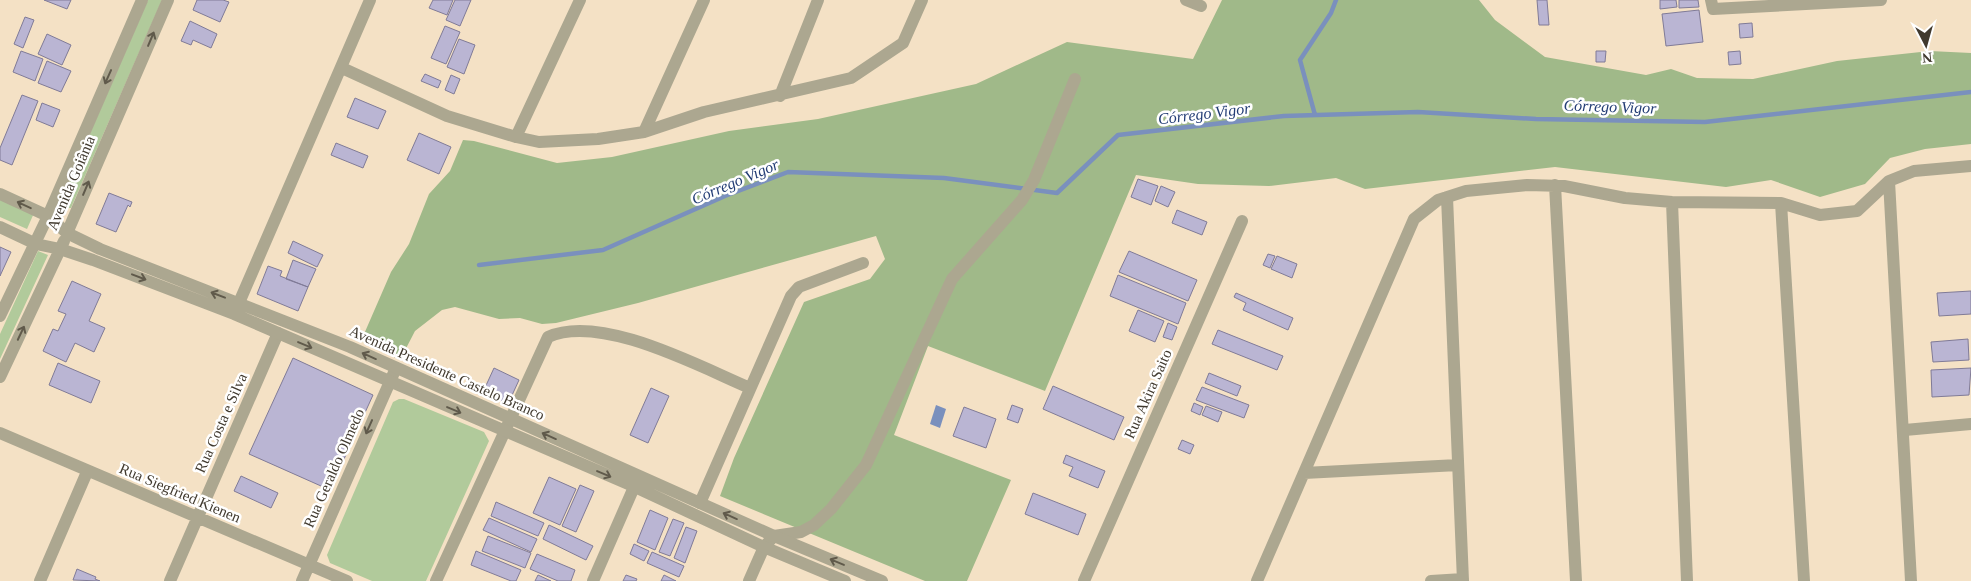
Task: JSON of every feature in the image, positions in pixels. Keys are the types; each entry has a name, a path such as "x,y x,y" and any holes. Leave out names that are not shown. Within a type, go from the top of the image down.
{"street":[{"name":"Avenida Goiânia","path":"0,316 36,244 142,0"},
{"name":"Avenida Goiânia","path":"0,377 67,233 168,0"},
{"path":"236,308 370,0"},
{"path":"516,137 580,0"},
{"path":"644,132 704,0"},
{"path":"780,96 818,0"},
{"path":"342,68 447,116 516,137 539,142 588,140 644,132 704,112 780,96 851,78 903,43 922,0"},
{"path":"1186,0 1201,6"},
{"path":"1711,0 1713,9 1750,3 1881,0"},
{"path":"749,581 764,547 774,536 801,532 814,525 832,508 866,465 952,279 1022,200 1034,180 1075,79"},
{"path":"1257,581 1414,219 1438,200 1466,191 1527,185 1555,185 1625,198 1672,202 1781,203 1820,215 1857,211 1889,181 1914,172 1971,166"},
{"path":"1889,181 1905,430 1911,581"},
{"path":"1555,185 1576,581"},
{"name":"Avenida Presidente Castelo Branco","path":"0,194 48,216 67,233 100,250 236,308 278,333 389,382 504,430 636,481 700,503 882,581"},
{"path":"1431,581 1463,580 1447,197"},
{"path":"1672,202 1687,581"},
{"path":"1781,203 1804,581"},
{"name":"Rua Akira Saito","path":"1084,581 1242,221"},
{"name":"Avenida Presidente Castelo Branco","path":"0,227 36,244 60,248 236,308 396,368 510,418 764,547 845,581"},
{"path":"700,503 791,296 800,287 863,263"},
{"path":"436,581 548,337 574,331 624,337 750,388"},
{"name":"Rua Costa e Silva","path":"170,581 278,333"},
{"name":"Rua Geraldo Olmedo","path":"302,581 396,368"},
{"path":"1905,430 1971,424"},
{"name":"Rua Siegfried Kienen","path":"0,433 87,472 347,581"},
{"path":"1304,473 1458,465"},
{"path":"40,581 87,472"},
{"path":"593,581 636,481"}],"green space":[{"path":"148,0 162,0 71,208 64,208 60,202"},
{"path":"1222,0 1479,0 1495,20 1545,57 1646,75 1671,69 1697,78 1753,79 1837,61 1930,51 1971,53 1971,144 1925,149 1890,158 1865,184 1820,197 1771,180 1726,187 1555,167 1365,189 1336,178 1269,186 1198,184 1136,175 1045,391 928,346 894,435 1011,480 967,581 925,581 720,496 734,458 804,302 870,279 885,259 876,236 638,303 556,323 542,324 520,318 499,319 455,307 442,310 415,331 400,360 361,341 391,272 409,244 429,194 450,171 463,140 474,141 557,163 612,157 729,131 818,119 976,84 1067,42 1193,59"},
{"path":"0,199 34,213 27,229 0,217"},
{"path":"38,251 48,255 0,359 0,334"},
{"path":"404,399 484,432 489,441 426,581 372,581 330,563 327,555 393,402"}],"water":[{"path":"936,405 946,409 940,428 930,424"}],"building":[{"path":"44,0 71,0 67,9"},
{"path":"197,0 223,0 229,2 220,22 193,10"},
{"path":"433,0 453,0 447,15 429,8"},
{"path":"455,0 471,0 460,26 446,20"},
{"path":"1537,0 1547,0 1549,25 1539,25"},
{"path":"1660,0 1676,0 1677,7 1660,9"},
{"path":"1679,0 1698,0 1699,7 1679,8"},
{"path":"1699,10 1703,42 1666,46 1662,14"},
{"path":"25,17 34,20 23,48 14,44"},
{"path":"190,21 217,34 211,48 193,40 191,45 181,41"},
{"path":"1752,23 1753,37 1740,38 1739,24"},
{"path":"445,26 460,32 446,64 431,58"},
{"path":"47,34 71,45 62,65 38,54"},
{"path":"459,39 475,45 464,74 447,67"},
{"path":"21,51 43,59 35,81 13,72"},
{"path":"1596,51 1606,51 1605,62 1596,62"},
{"path":"1740,51 1741,64 1729,65 1728,52"},
{"path":"47,61 71,71 61,92 38,83"},
{"path":"425,74 441,81 438,88 421,81"},
{"path":"451,75 460,79 454,94 445,90"},
{"path":"22,95 38,101 12,165 0,160 0,148"},
{"path":"355,98 386,111 378,129 347,117"},
{"path":"42,103 60,110 53,127 36,120"},
{"path":"419,133 451,147 439,174 407,160"},
{"path":"336,143 368,156 363,168 331,155"},
{"path":"1138,179 1158,186 1151,205 1131,197"},
{"path":"1161,186 1175,192 1168,207 1155,201"},
{"path":"109,193 132,202 130,207 128,205 116,232 96,224"},
{"path":"1177,210 1207,222 1202,235 1172,223"},
{"path":"293,241 323,255 317,267 288,253"},
{"path":"0,247 11,252 0,276"},
{"path":"1129,251 1197,280 1188,301 1119,272"},
{"path":"1268,254 1275,256 1270,268 1263,265"},
{"path":"1277,256 1297,264 1292,278 1271,269"},
{"path":"293,260 316,269 308,287 286,279"},
{"path":"268,266 282,271 280,276 308,287 298,311 257,294"},
{"path":"1118,275 1186,303 1178,324 1110,296"},
{"path":"72,281 101,294 89,321 105,328 94,352 75,343 66,362 43,351 53,329 58,331 66,314 58,311"},
{"path":"1971,291 1971,314 1939,316 1937,293"},
{"path":"1236,293 1293,318 1288,330 1243,310 1246,303 1234,297"},
{"path":"1138,310 1164,321 1155,342 1129,331"},
{"path":"1168,323 1177,327 1172,340 1163,337"},
{"path":"1218,330 1283,356 1277,370 1212,344"},
{"path":"1968,339 1969,360 1933,362 1931,342"},
{"path":"293,358 373,395 330,490 249,454"},
{"path":"58,363 100,381 91,403 49,385"},
{"path":"494,368 519,380 508,404 483,392"},
{"path":"1971,368 1969,395 1932,397 1931,370"},
{"path":"1209,373 1241,386 1237,396 1205,383"},
{"path":"1053,386 1124,417 1114,440 1043,409"},
{"path":"1202,387 1249,405 1244,418 1196,400"},
{"path":"651,388 669,396 648,443 630,435"},
{"path":"1194,403 1203,407 1200,415 1191,411"},
{"path":"1012,405 1023,409 1018,423 1007,419"},
{"path":"1206,406 1222,412 1218,422 1202,415"},
{"path":"964,407 996,419 986,448 953,436"},
{"path":"1182,440 1194,445 1190,454 1178,449"},
{"path":"1066,455 1105,471 1098,488 1069,476 1073,467 1063,463"},
{"path":"241,476 278,493 271,508 234,491"},
{"path":"549,477 576,489 560,525 533,513"},
{"path":"580,485 594,491 576,532 562,526"},
{"path":"1033,493 1086,514 1078,535 1025,514"},
{"path":"496,502 544,523 538,536 491,516"},
{"path":"650,510 668,518 655,550 637,542"},
{"path":"489,518 537,539 531,552 483,530"},
{"path":"673,519 684,523 670,556 659,552"},
{"path":"549,525 593,546 586,560 543,539"},
{"path":"686,527 697,531 685,563 674,558"},
{"path":"488,536 531,553 525,568 482,551"},
{"path":"634,544 649,551 644,561 630,554"},
{"path":"476,551 521,570 516,581 511,581 471,565"},
{"path":"652,552 684,566 679,577 647,563"},
{"path":"537,554 575,570 571,581 558,581 530,569"},
{"path":"77,569 96,577 95,579 100,581 73,580"},
{"path":"538,575 551,581 535,581"},
{"path":"626,575 637,579 636,581 623,581"},
{"path":"664,575 676,581 661,581"}],"waterway":[{"path":"1315,115 1300,60 1331,13 1336,0"},
{"name":"Córrego Vigor","path":"479,265 603,250 725,196 788,172 944,178 1057,193 1118,135 1284,116 1418,112 1536,119 1705,122 1971,92"}]}
